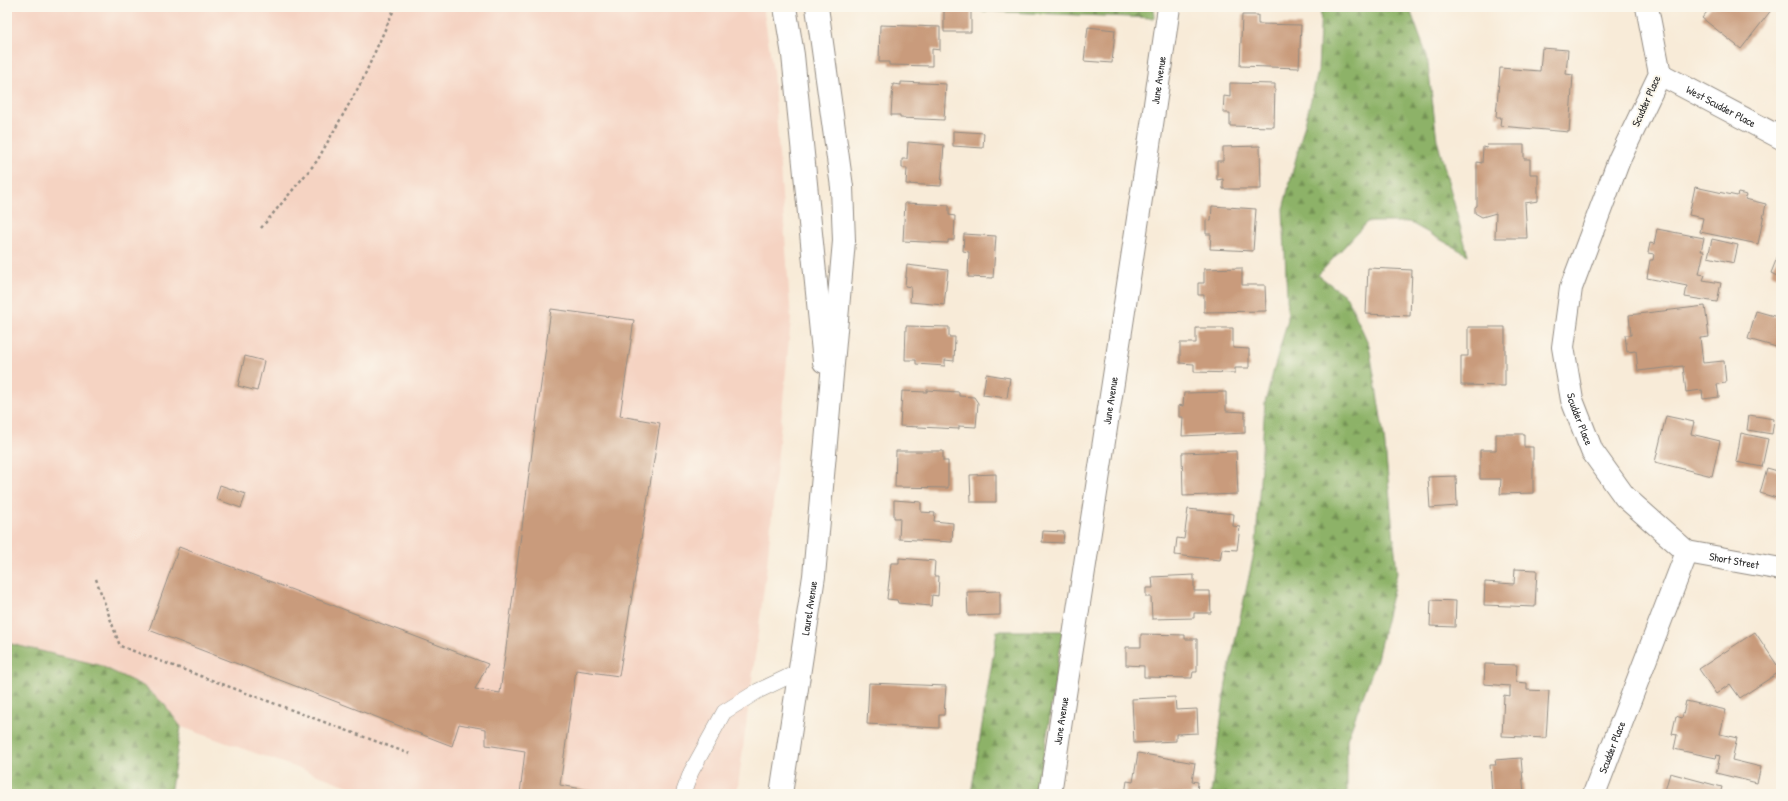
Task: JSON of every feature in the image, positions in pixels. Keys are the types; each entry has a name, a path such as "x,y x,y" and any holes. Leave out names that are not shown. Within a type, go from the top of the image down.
{"street":[{"path":"785,7 794,55 819,295 829,422"},
{"path":"817,7 842,187 844,241 829,422"},
{"name":"June Avenue","path":"1050,794 1102,449 1139,218 1168,7"},
{"name":"Scudder Place","path":"1594,794 1687,552 1625,497 1592,451 1572,400 1563,347 1571,288 1619,160 1660,74 1647,7"},
{"name":"West Scudder Place","path":"1660,74 1781,138"},
{"name":"Laurel Avenue","path":"781,794 814,576 829,422"},
{"name":"Short Street","path":"1687,552 1781,569"}],"lane":[{"path":"683,794 690,772 724,712 758,691 800,671"}],"path":[{"path":"261,228 316,160 362,81 395,7"},
{"path":"96,579 120,646 410,754"}],"shaded area":[{"path":"7,7 763,7 773,71 791,319 767,565 737,794 371,794 7,665"}],"green space":[{"path":"981,7 1154,7 1154,18 981,11"},
{"path":"1321,7 1409,7 1427,56 1437,140 1468,255 1409,222 1367,222 1318,275 1347,297 1369,345 1384,436 1397,573 1377,659 1347,739 1347,794 1211,794 1226,683 1256,544 1265,402 1288,319 1283,209 1318,72"},
{"path":"997,631 1063,631 1038,794 971,794"},
{"path":"7,643 99,665 143,686 164,704 181,727 170,794 7,794"}],"building":[{"path":"944,7 971,7 971,32 944,32"},
{"path":"1711,7 1769,7 1772,9 1741,49 1702,18"},
{"path":"1242,15 1258,15 1258,24 1301,25 1299,68 1240,66"},
{"path":"880,25 940,27 940,50 932,49 932,66 889,65 889,62 879,62"},
{"path":"1088,27 1115,30 1112,63 1084,61"},
{"path":"1542,48 1568,50 1566,74 1573,75 1569,132 1500,126 1501,117 1496,117 1500,68 1540,71"},
{"path":"901,82 946,84 944,120 900,118 900,115 891,115 893,84 901,85"},
{"path":"1230,83 1275,84 1274,127 1230,126 1230,113 1223,113 1224,96 1230,97"},
{"path":"953,131 984,133 983,148 953,146"},
{"path":"908,142 944,145 941,186 906,184 907,168 902,168 902,159 907,159"},
{"path":"1487,145 1524,145 1524,159 1530,159 1530,174 1538,174 1538,201 1525,203 1527,238 1495,238 1496,213 1482,217 1475,213 1475,207 1477,206 1477,162 1482,163 1483,147 1486,148"},
{"path":"1260,146 1261,189 1223,189 1223,179 1217,180 1217,161 1223,161 1223,147"},
{"path":"1695,187 1737,196 1738,193 1747,195 1745,199 1766,204 1758,244 1700,232 1703,218 1689,215"},
{"path":"905,203 949,205 949,215 955,216 954,240 948,240 948,243 903,241"},
{"path":"1212,206 1256,209 1253,251 1210,249 1211,234 1206,234 1206,220 1211,221"},
{"path":"1657,229 1704,238 1701,251 1704,251 1699,274 1705,275 1703,280 1721,283 1717,302 1685,297 1687,286 1647,278 1650,260 1653,260 1654,254 1648,253 1650,243 1654,244"},
{"path":"964,234 996,236 993,278 968,277 969,252 963,251"},
{"path":"1712,239 1738,245 1734,263 1708,257"},
{"path":"1781,248 1781,278 1771,273"},
{"path":"907,265 948,270 944,305 910,302 911,287 905,286"},
{"path":"1242,268 1242,285 1265,285 1266,311 1204,312 1204,295 1198,295 1198,283 1204,283 1204,269"},
{"path":"1368,268 1412,270 1410,316 1366,314"},
{"path":"1705,306 1709,337 1700,338 1703,363 1724,361 1726,383 1717,384 1719,397 1703,399 1702,390 1686,392 1683,366 1638,371 1636,351 1627,352 1625,335 1631,335 1629,315"},
{"path":"551,309 634,320 620,416 660,423 619,676 576,670 560,785 610,794 520,794 525,751 486,745 486,729 459,724 452,746 149,630 179,547 488,664 475,689 500,693"},
{"path":"1756,311 1781,318 1780,348 1748,339"},
{"path":"906,326 949,327 949,337 955,337 954,361 945,360 945,366 916,364 916,360 905,360"},
{"path":"1468,327 1505,327 1505,386 1461,385 1461,356 1468,356"},
{"path":"1196,328 1233,328 1233,348 1249,349 1249,368 1235,368 1235,373 1194,372 1194,364 1180,363 1180,343 1196,343"},
{"path":"245,356 264,361 257,391 238,386"},
{"path":"986,374 1010,378 1007,398 983,395"},
{"path":"927,390 959,392 959,396 974,397 978,403 976,427 959,426 959,429 900,426 902,391 927,392"},
{"path":"1226,392 1226,411 1245,412 1245,433 1182,436 1183,417 1179,417 1179,405 1183,406 1184,393"},
{"path":"1749,415 1774,419 1772,434 1747,430"},
{"path":"1666,416 1694,422 1691,434 1720,441 1712,476 1655,462"},
{"path":"1741,433 1768,439 1762,467 1736,462"},
{"path":"1496,434 1524,434 1524,447 1533,447 1533,493 1500,494 1501,479 1480,479 1480,450 1496,450"},
{"path":"896,451 943,451 943,461 948,461 948,488 895,487"},
{"path":"1236,451 1238,494 1183,496 1182,453"},
{"path":"1767,468 1781,472 1780,499 1760,493"},
{"path":"996,474 996,502 971,502 970,475"},
{"path":"1456,476 1457,506 1430,508 1428,477"},
{"path":"220,485 246,494 241,508 216,499"},
{"path":"894,500 921,502 921,512 935,513 934,521 953,523 952,542 899,539 900,518 894,518"},
{"path":"1188,509 1234,514 1233,526 1240,527 1237,550 1222,549 1220,560 1175,555 1177,538 1184,539"},
{"path":"1043,531 1064,532 1063,543 1042,542"},
{"path":"899,558 935,561 934,576 939,576 938,596 932,595 931,606 898,603 897,600 887,599 891,563 899,563"},
{"path":"1515,569 1537,570 1535,607 1484,605 1485,582 1514,584"},
{"path":"1194,575 1194,591 1210,591 1211,613 1194,613 1194,618 1152,619 1151,597 1146,597 1146,588 1153,588 1152,577"},
{"path":"1000,591 1000,615 968,616 967,592"},
{"path":"1431,600 1456,601 1455,627 1430,626"},
{"path":"1755,632 1781,671 1740,698 1730,684 1716,694 1699,669"},
{"path":"1141,634 1185,635 1185,639 1197,639 1197,672 1193,672 1192,678 1144,677 1144,666 1126,665 1126,647 1141,647"},
{"path":"1485,664 1517,665 1516,682 1527,683 1527,690 1549,691 1546,738 1502,736 1504,695 1510,696 1510,686 1484,684"},
{"path":"869,683 946,686 944,715 939,715 939,728 867,724"},
{"path":"1175,697 1176,710 1197,709 1198,733 1176,734 1176,741 1134,743 1132,699"},
{"path":"1686,701 1726,710 1720,734 1737,738 1732,760 1761,767 1757,783 1716,773 1720,756 1717,755 1716,758 1674,749 1677,735 1672,734 1676,716 1682,718"},
{"path":"1138,753 1195,763 1192,781 1198,782 1197,792 1192,791 1191,794 1125,794 1127,781 1133,782"},
{"path":"1521,758 1524,794 1492,794 1490,765 1496,765 1495,760"},
{"path":"1670,773 1722,787 1720,794 1664,794"}]}
